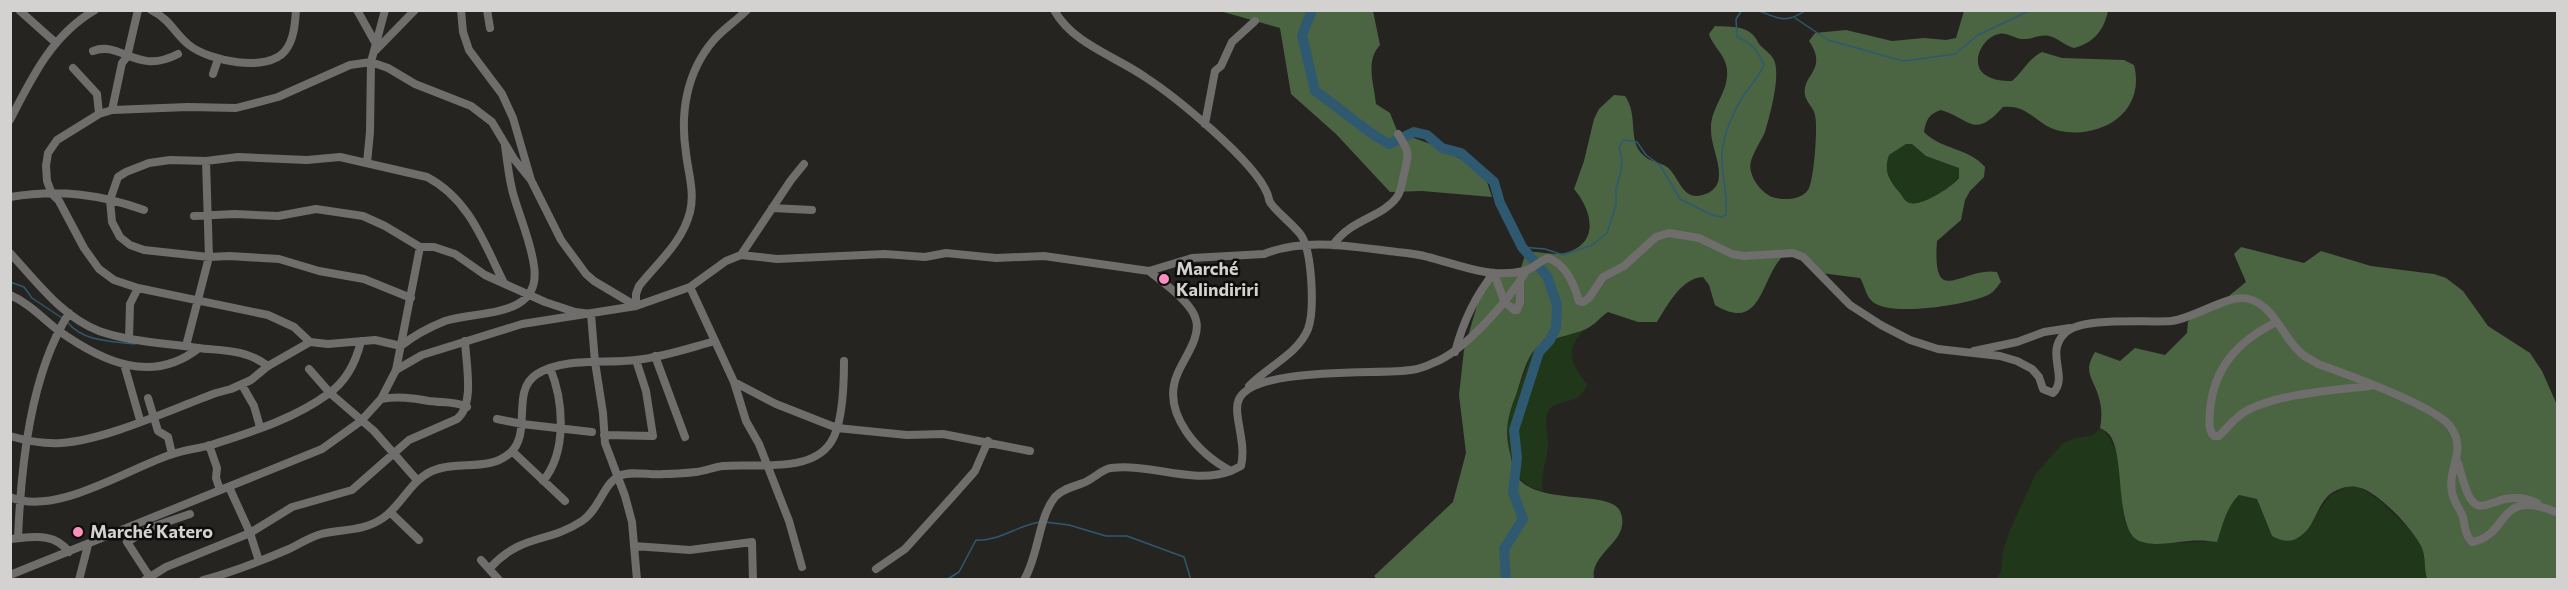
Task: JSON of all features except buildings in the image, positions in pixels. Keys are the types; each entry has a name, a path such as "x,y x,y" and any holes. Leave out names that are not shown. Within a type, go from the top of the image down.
{"street":[{"path":"19,10 56,43"},
{"path":"112,110 122,63 127,57 138,10"},
{"path":"151,10 174,27 189,45 218,59 256,63 274,60 285,51 292,38 296,10"},
{"path":"357,10 375,48"},
{"path":"367,163 371,63 385,10"},
{"path":"375,48 415,10"},
{"path":"460,10 463,32 469,50 502,94 513,118 531,180 561,240 586,274 636,306"},
{"path":"487,10 490,28"},
{"path":"636,306 639,286 675,245 691,210 691,176 683,137 683,121 687,92 693,72 713,40 747,10"},
{"path":"1024,579 1031,568 1042,527 1054,498 1064,489 1086,482 1109,468 1216,476 1241,466 1242,431 1237,409 1244,391 1297,346 1309,327 1311,309 1307,246 1301,235 1270,203 1267,192 1258,179 1205,124 1136,70 1074,36 1054,10"},
{"path":"10,120 30,81 56,43 65,32 91,12"},
{"path":"1205,124 1215,71 1221,66 1232,42 1256,21"},
{"path":"93,51 108,49 127,57 155,63 178,54"},
{"path":"213,74 218,59"},
{"path":"310,342 294,327 268,315 138,288 114,280 99,269 59,201 52,194 47,181 48,153 57,141 99,114 112,110 244,107 278,97 350,65 371,63 388,68 416,84 471,106 492,122 514,159 531,180"},
{"path":"73,68 97,94 99,114"},
{"path":"1334,245 1351,225 1382,209 1397,198 1409,158 1407,147 1398,135"},
{"path":"401,346 411,338 446,321 510,309 530,294 534,282 534,268 527,233 509,178 503,138"},
{"path":"411,298 364,279 319,271 279,259 209,257 144,250 130,245 120,237 112,222 110,200 118,177 149,163 170,160 206,161 238,157 307,160 321,157 367,163 427,177 440,184 472,217 503,281"},
{"path":"186,346 200,301 209,257 206,161"},
{"path":"741,255 804,164"},
{"path":"10,197 86,194 144,210"},
{"path":"772,208 812,210"},
{"path":"194,216 235,214 278,216 316,209 340,211 370,219 420,247 444,250 485,274 560,308 591,315"},
{"path":"1244,391 1282,379 1314,374 1412,370 1435,363 1455,353 1504,301 1530,269 1542,260 1548,258 1561,265 1576,288 1579,301 1582,302 1589,298 1603,277 1624,266 1656,237 1669,233 1699,238 1732,254 1744,256 1793,253 1803,257 1850,305 1881,325 1910,340 1938,349 2017,361 2032,369 2039,377 2043,389 2053,393 2057,389 2059,380 2054,356 2057,345 2063,334 2071,328"},
{"path":"396,370 422,355 522,324 591,315 636,306 690,287 726,261 741,255 777,259 865,254 926,257 946,253 996,258 1044,256 1149,271 1192,258 1264,254 1275,250 1334,245 1409,252 1473,271 1494,273 1530,269"},
{"path":"420,247 396,370 381,399 361,421 322,449 220,490 151,524 127,542 147,578 166,567 250,533 292,507 352,490 409,440 457,419 467,407 469,398 465,341"},
{"path":"10,253 49,296 69,313 98,330 129,339 245,352 267,366"},
{"path":"1149,271 1191,309 1196,320 1192,342 1176,377 1173,406 1189,435 1218,464 1231,471"},
{"path":"1494,273 1507,307 1517,310 1520,302 1520,281"},
{"path":"1455,353 1466,317 1477,296 1494,273"},
{"path":"690,287 734,382 746,421 759,444 789,521 802,567"},
{"path":"129,339 130,304 138,288"},
{"path":"10,295 90,351 124,364 152,368 164,367 190,355 199,348"},
{"path":"1967,352 2017,342 2044,332 2087,324 2175,321 2237,298 2249,299 2262,305 2301,354 2318,364 2427,410 2445,422 2458,445 2457,461 2451,478 2452,493 2462,515 2468,538 2472,542 2480,541 2488,535 2514,507 2529,504 2545,507"},
{"path":"69,313 58,330 33,408 14,538 48,537 63,544 69,552"},
{"path":"591,315 604,435 608,456 619,476 632,522 637,579"},
{"path":"2276,322 2256,332 2237,347 2226,363 2211,400 2209,427 2214,436 2219,436 2245,411 2268,403 2292,397 2373,386"},
{"path":"10,497 19,501 43,501 94,490 122,474 172,454 209,445 293,415 330,393 354,365 361,341"},
{"path":"12,439 58,443 98,436 242,385 267,366 310,342 328,344 381,341 401,346"},
{"path":"203,579 259,561 322,534 347,532 367,527 390,512 417,480 432,471 450,466 499,461 512,451 522,424 522,402 526,387 535,375 550,368 595,362 636,360 716,341"},
{"path":"655,356 685,437"},
{"path":"604,435 653,436 646,391 636,360"},
{"path":"490,568 502,554 516,545 568,529 584,520 596,508 609,484 619,476 698,472 723,466 767,467 803,461 821,453 831,442 837,428 844,361"},
{"path":"124,364 140,420"},
{"path":"543,481 553,468 560,429 559,398 550,368"},
{"path":"309,369 330,393 374,430 417,480"},
{"path":"734,382 776,404 837,428 916,436 943,434 1030,450"},
{"path":"242,385 254,406 260,427"},
{"path":"381,399 412,397 458,403 467,407"},
{"path":"148,398 158,431 168,437 172,454"},
{"path":"497,419 592,432"},
{"path":"876,569 905,549 975,471 988,441"},
{"path":"209,445 217,468 216,478 220,490"},
{"path":"512,451 565,501"},
{"path":"2457,461 2466,492 2476,505 2484,507 2504,499 2516,498 2535,501 2558,513"},
{"path":"228,487 250,533 259,561"},
{"path":"390,512 419,540"},
{"path":"11,575 88,545 189,514"},
{"path":"634,546 690,550 752,542 753,579"},
{"path":"79,579 88,545"},
{"path":"481,560 499,579"}],"green space":[{"path":"1220,11 1373,11 1380,45 1375,51 1372,65 1376,104 1390,113 1400,138 1414,138 1436,146 1470,164 1486,179 1492,197 1422,191 1390,192 1336,134 1291,94 1280,28"},
{"path":"1964,11 2108,11 2097,35 2087,43 2074,48 2049,36 2025,39 2004,34 1994,36 1984,44 1979,54 1981,71 1991,78 2012,81 2033,58 2042,52 2062,58 2124,60 2134,65 2136,82 2127,109 2117,119 2091,131 2060,131 2045,125 2027,112 2012,107 2003,107 1993,117 1979,125 1941,110 1929,118 1924,132 1931,138 1971,156 1985,167 1984,177 1970,191 1965,200 1961,220 1937,241 1939,275 1945,280 1952,280 1972,274 1997,272 2001,282 1994,291 1978,299 1947,306 1896,309 1873,302 1860,278 1821,273 1795,256 1784,255 1752,308 1743,313 1731,312 1715,305 1709,285 1703,277 1681,287 1657,322 1638,322 1608,312 1586,329 1549,341 1534,350 1524,369 1507,426 1513,469 1526,485 1555,495 1613,504 1620,511 1621,530 1598,561 1594,570 1594,579 1378,580 1374,576 1453,502 1466,453 1459,395 1464,350 1487,271 1514,273 1521,268 1526,252 1564,253 1576,249 1588,235 1590,226 1586,207 1574,189 1584,161 1594,119 1599,109 1614,95 1625,96 1629,104 1635,142 1643,155 1667,167 1687,193 1699,196 1708,193 1715,188 1719,174 1711,136 1711,122 1727,78 1724,60 1709,34 1715,26 1736,27 1750,32 1773,58 1776,67 1770,116 1751,161 1751,171 1759,187 1767,195 1777,198 1793,198 1803,195 1809,188 1814,163 1816,121 1806,98 1805,88 1815,66 1816,59 1809,41 1815,33 1846,30 1892,41 1956,38","holes":["1906,144 1912,144 1926,156 1959,168 1959,178 1950,186 1928,199 1915,203 1904,199 1887,171 1889,155"]},
{"path":"1906,144 1912,144 1927,156 1959,168 1959,178 1928,199 1915,203 1907,202 1887,171 1889,155"},
{"path":"2241,247 2304,263 2321,251 2371,266 2434,274 2446,278 2463,291 2488,326 2530,353 2542,371 2557,405 2557,579 2427,579 2422,548 2412,532 2377,497 2353,486 2341,488 2330,494 2306,531 2298,538 2291,540 2280,540 2272,536 2257,499 2239,495 2228,511 2217,542 2151,544 2139,541 2131,535 2123,510 2115,448 2110,436 2100,428 2101,406 2090,376 2091,359 2095,352 2120,361 2135,348 2165,355 2187,333 2188,322 2193,313 2224,300 2246,282 2234,254"},
{"path":"1584,330 1574,344 1572,357 1577,370 1587,384 1579,396 1556,404 1548,412 1546,420 1548,445 1542,479 1543,491 1530,487 1516,476 1508,448 1507,418 1531,355 1539,345"},
{"path":"2100,428 2114,446 2118,458 2125,521 2137,540 2167,543 2217,542 2227,510 2239,495 2257,499 2272,536 2303,535 2330,495 2349,486 2361,488 2378,499 2415,534 2424,552 2427,579 1996,580 2001,571 2003,551 2010,530 2035,475 2063,443 2093,435"}],"waterway":[{"path":"1312,10 1302,35 1315,91 1389,144 1414,132 1427,135 1442,148 1461,153 1494,182 1500,203 1522,247 1547,276 1557,305 1556,328 1550,340 1539,352 1514,430 1517,458 1513,492 1523,519 1504,549 1506,580"},
{"path":"1522,247 1545,249 1563,255 1592,245 1607,233 1616,205 1616,189 1622,159 1619,148 1623,140 1637,142 1646,155 1660,165 1680,199 1710,214 1721,217 1726,215 1722,162 1724,140 1739,102 1764,65 1754,48 1737,37 1736,19 1742,10"},
{"path":"1757,10 1781,19 1799,15 1806,10"},
{"path":"1795,18 1828,40 1903,61 1955,54 1978,35 2031,10"},
{"path":"10,282 24,287 32,298 62,318"},
{"path":"68,323 90,337 135,344"},
{"path":"946,580 959,572 976,540 1000,536 1040,522"},
{"path":"1045,522 1069,525 1106,536 1127,536 1184,557 1191,580"}],"place":[{"name":"Marché Kalindiriri","path":"1164,279"},
{"name":"Marché Katero","path":"78,532"}]}
